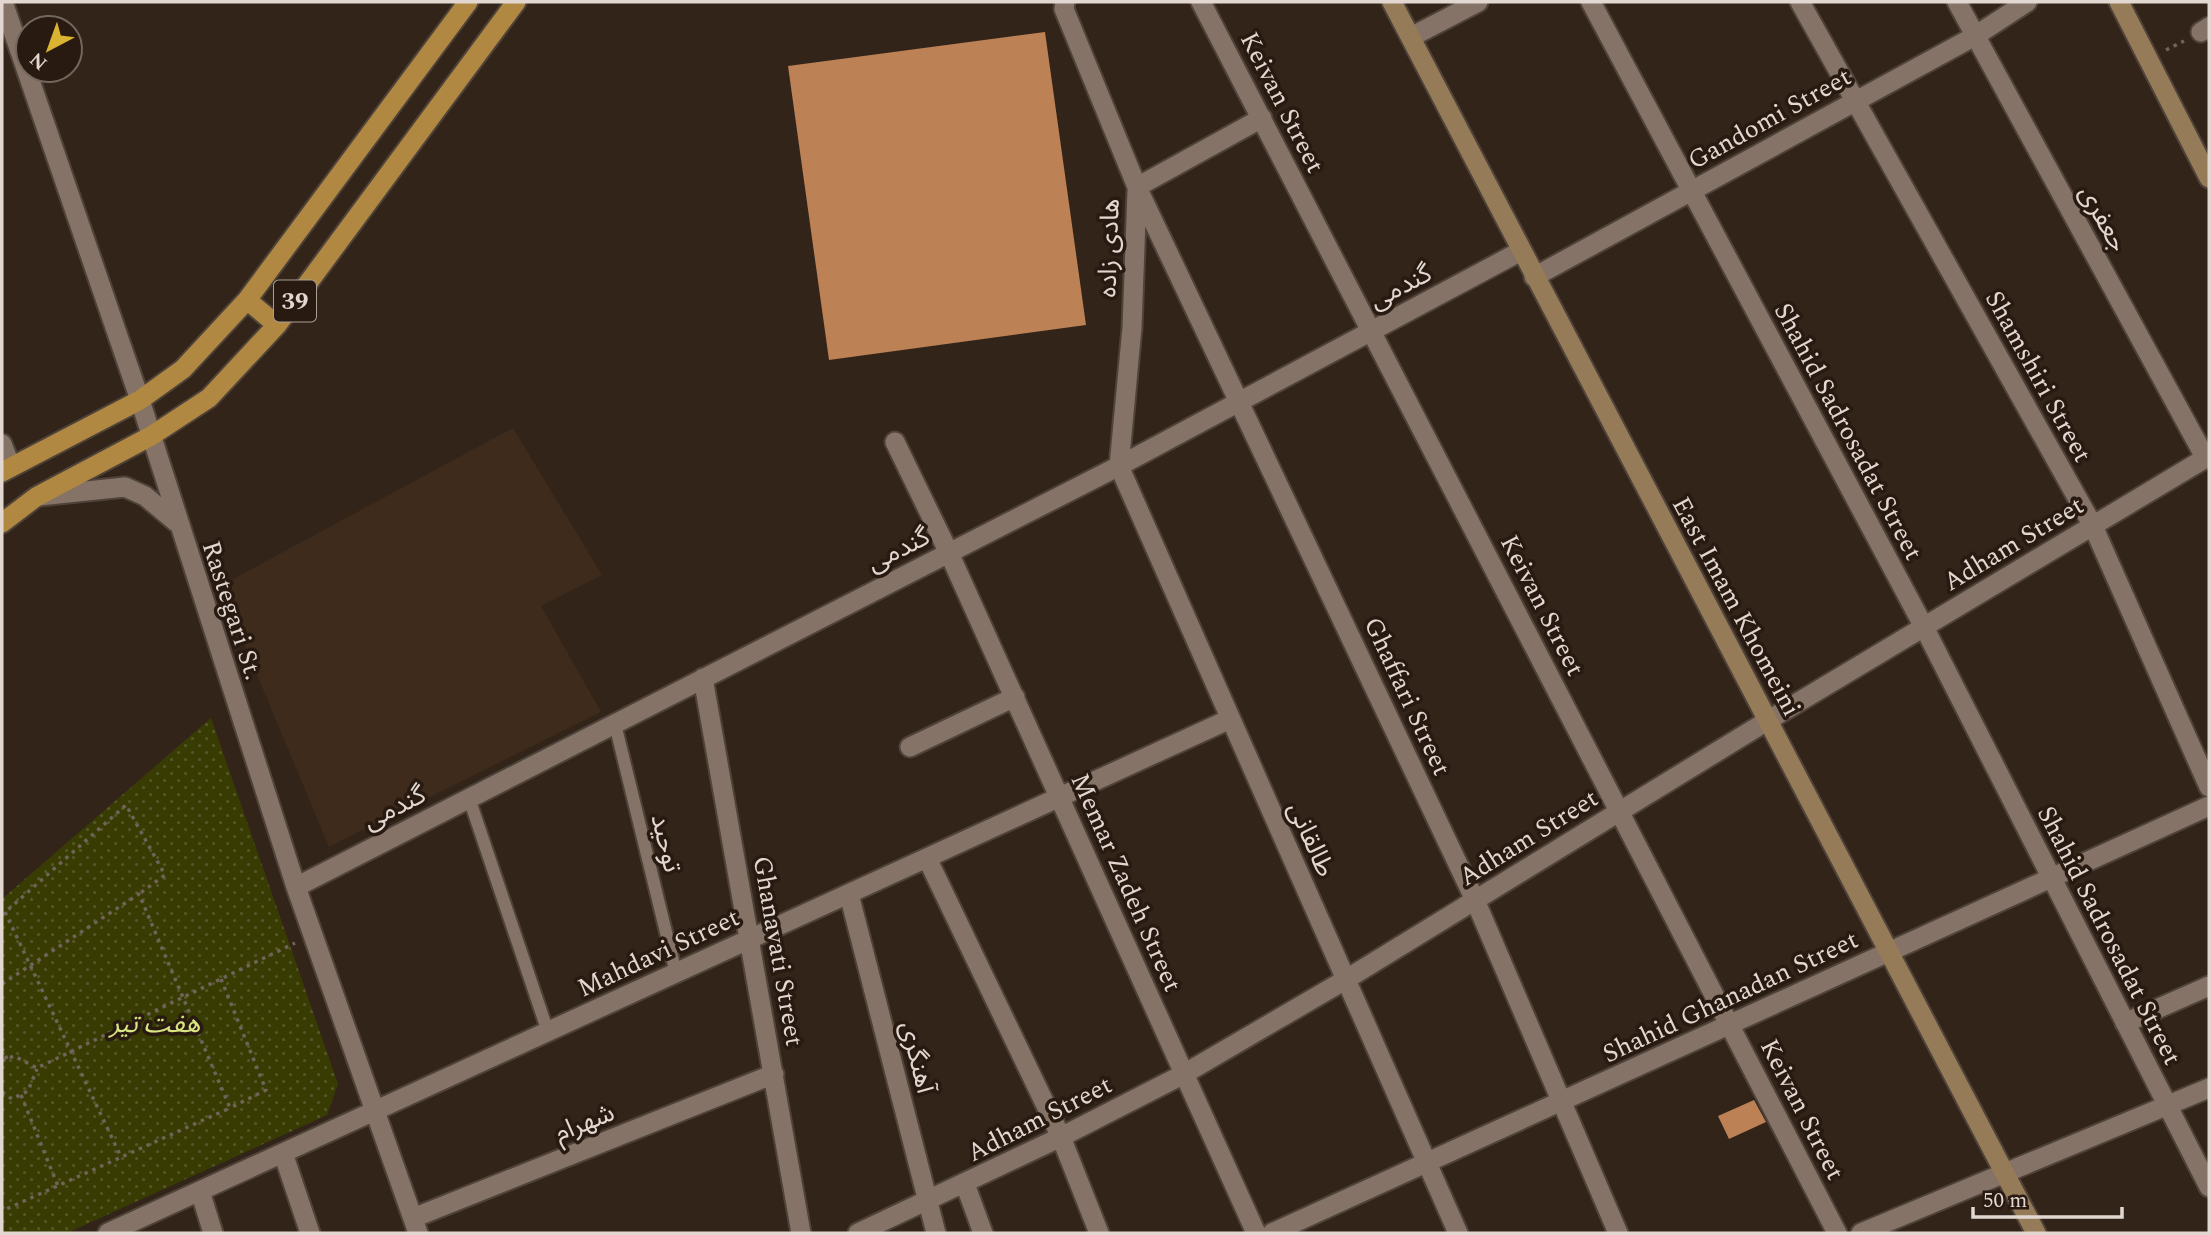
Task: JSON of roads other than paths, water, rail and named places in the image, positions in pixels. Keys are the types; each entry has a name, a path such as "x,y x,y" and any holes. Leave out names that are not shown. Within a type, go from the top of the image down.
{"highway":[{"name":"39","path":"2,523 36,497 151,436 209,398 276,325 516,2"},
{"name":"39","path":"6,469 140,400 183,369 247,300 466,3"},
{"name":"39","path":"247,300 276,325"}],"main road":[{"name":"East Imam Khomeini","path":"1392,2 2036,1233"},
{"path":"2119,2 2209,178"}],"street":[{"name":"Rastegari St.","path":"3,2 140,400 177,523 296,887 416,1226"},
{"name":"Keivan Street","path":"1201,2 1838,1233"},
{"path":"1411,37 1478,2"},
{"name":"Shahid Sadrosadat Street","path":"1591,2 1924,627 2209,1187"},
{"name":"Shamshiri Street","path":"1800,2 2093,526 2209,787"},
{"name":"جعفری","path":"1957,2 2207,457"},
{"name":"Gandomi Street","path":"1534,277 1975,36 2027,2"},
{"name":"هادی زاده","path":"1065,3 1137,187 1132,328 1119,466"},
{"path":"1137,187 1262,118"},
{"name":"Ghaffari Street","path":"1137,187 1475,900 1618,1233"},
{"name":"گندمی","path":"296,887 1119,466 1521,251"},
{"name":"Memar Zadeh Street","path":"895,442 949,553 1256,1233"},
{"path":"2,444 6,469"},
{"name":"Adham Street","path":"858,1233 1061,1138 1184,1074 1345,980 1767,721 2207,457"},
{"name":"طالقانی","path":"1119,466 1458,1233"},
{"path":"36,497 125,488 145,496 177,523"},
{"name":"Ghanavati Street","path":"703,678 802,1233"},
{"path":"910,747 1014,697"},
{"name":"Mahdavi Street","path":"108,1233 1230,719"},
{"name":"Shahid Ghanadan Street","path":"1272,1233 2209,806"},
{"path":"927,858 1061,1138 1098,1233"},
{"name":"آهنگری","path":"849,894 936,1233"},
{"path":"2125,1023 2209,986"},
{"name":"شهرام","path":"416,1226 774,1074"},
{"path":"1861,1233 2209,1088"},
{"path":"283,1153 310,1233"},
{"path":"965,1184 983,1233"},
{"path":"200,1191 213,1233"}],"lane":[{"name":"توحید","path":"615,724 676,973"},
{"path":"469,798 548,1032"}],"park label":[{"name":"هفت تیر","path":"155,1023"}]}
